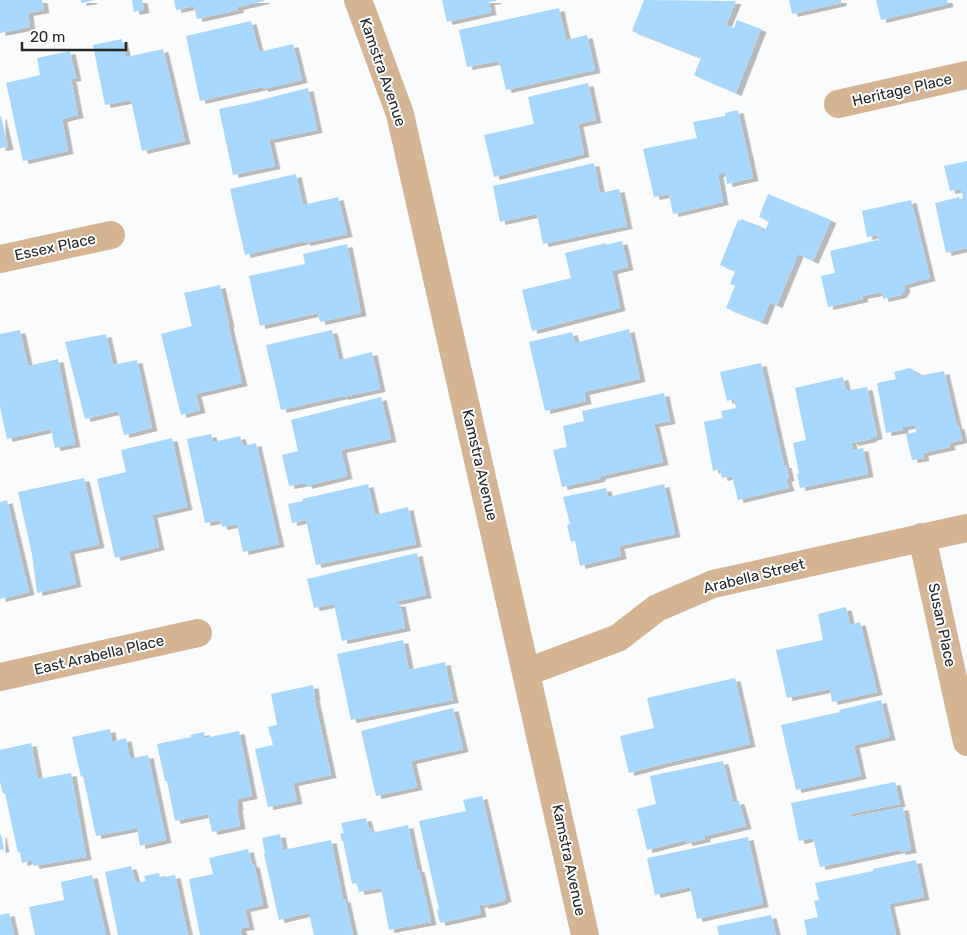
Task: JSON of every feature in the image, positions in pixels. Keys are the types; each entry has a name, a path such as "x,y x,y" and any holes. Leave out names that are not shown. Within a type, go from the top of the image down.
{"street":[{"name":"Kamstra Avenue","path":"358,0 400,114 585,935"},
{"name":"Heritage Place","path":"838,104 967,75"},
{"name":"Essex Place","path":"0,258 111,235"},
{"name":"Arabella Street","path":"527,672 618,638 657,608 713,584 967,528"},
{"name":"Susan Place","path":"922,538 967,742"},
{"name":"East Arabella Place","path":"0,677 198,633"}],"building":[{"path":"0,0 42,0 44,10 28,13 30,27 0,33"},
{"path":"81,0 92,0 92,1 81,3"},
{"path":"132,0 142,0 144,10 134,12"},
{"path":"174,0 264,1 238,7 238,10 197,19 194,6 176,10"},
{"path":"442,0 496,1 489,2 491,12 447,22"},
{"path":"644,0 736,1 726,25 734,28 737,20 761,29 736,93 694,75 701,58 632,31"},
{"path":"789,0 841,0 841,3 792,14"},
{"path":"876,0 947,0 948,4 881,20"},
{"path":"559,8 566,40 587,35 595,70 506,90 499,61 467,67 459,30"},
{"path":"251,21 259,52 293,44 302,80 200,101 186,36"},
{"path":"122,39 126,57 163,49 185,141 142,151 131,100 105,105 93,45"},
{"path":"70,51 76,78 71,79 78,115 62,119 68,151 23,161 6,83 40,75 37,58"},
{"path":"588,83 596,120 578,124 584,154 494,177 484,135 534,124 528,97"},
{"path":"308,88 317,130 269,140 275,166 233,175 219,109"},
{"path":"738,110 753,178 727,184 725,172 718,174 723,202 673,214 669,194 654,197 643,149 697,138 693,122 725,116 725,113"},
{"path":"0,117 8,147 0,148"},
{"path":"967,161 967,248 946,253 935,203 959,197 960,199 963,198 961,189 950,191 944,166"},
{"path":"594,163 600,193 619,189 627,226 543,244 537,214 500,222 493,186"},
{"path":"296,174 303,205 338,197 347,234 305,243 305,241 245,255 230,189"},
{"path":"768,194 831,220 813,261 798,254 777,305 770,302 762,322 726,308 735,286 730,284 735,271 720,265 738,220 740,221 741,219 762,227 761,230 765,231 769,221 759,217"},
{"path":"911,200 930,278 904,285 905,289 901,295 883,299 882,292 862,296 863,299 828,307 821,276 835,273 830,251 879,241 877,235 867,237 862,211"},
{"path":"622,241 628,267 612,271 620,308 532,331 522,290 571,278 565,253"},
{"path":"347,244 361,313 320,322 318,313 260,326 249,276 305,264 303,254"},
{"path":"220,285 242,383 196,394 200,410 181,415 161,334 192,326 184,293"},
{"path":"629,329 640,379 584,392 586,401 545,411 529,342 572,332 575,343"},
{"path":"20,330 28,366 58,359 75,444 55,448 51,429 7,439 0,407 0,334"},
{"path":"332,330 339,360 372,352 380,389 281,410 266,345"},
{"path":"106,334 113,365 137,360 152,428 124,435 118,411 85,419 65,342"},
{"path":"761,363 784,465 786,465 789,478 786,479 789,488 738,500 732,476 722,478 720,469 713,471 704,422 723,418 721,411 736,408 734,399 727,401 720,372"},
{"path":"910,368 918,373 918,376 944,371 957,427 959,426 962,440 949,443 950,447 923,453 924,458 912,460 906,434 916,432 915,425 903,427 903,430 886,433 877,383 896,379 894,372"},
{"path":"843,377 846,391 867,387 877,436 853,443 851,441 853,450 863,448 868,474 800,488 793,443 806,440 795,388"},
{"path":"664,393 670,421 654,424 663,462 562,487 553,450 567,447 563,426 584,421 582,411"},
{"path":"381,397 391,439 341,450 347,476 306,486 306,483 289,486 282,455 298,451 291,420"},
{"path":"211,434 213,442 240,436 243,446 256,443 279,544 243,552 237,524 222,527 220,520 205,523 187,439"},
{"path":"172,438 187,507 152,515 159,547 115,558 97,479 126,472 121,450"},
{"path":"84,478 99,545 69,551 76,584 37,593 32,554 18,492"},
{"path":"368,484 375,515 408,507 416,544 316,565 306,520 292,523 288,504"},
{"path":"664,484 675,534 619,546 621,556 580,566 575,541 571,542 567,525 570,524 563,497 606,488 608,497"},
{"path":"7,500 29,592 0,599 0,502"},
{"path":"417,553 426,595 395,602 396,604 400,603 405,628 342,641 334,604 314,608 307,579"},
{"path":"846,607 850,625 860,622 877,692 832,702 830,689 787,698 776,650 823,640 818,614"},
{"path":"403,640 409,670 445,662 453,700 351,720 337,654"},
{"path":"735,678 750,744 629,773 620,736 654,728 647,698"},
{"path":"313,685 331,775 293,783 297,801 268,807 255,749 273,745 268,727 277,725 271,694"},
{"path":"881,700 890,737 854,745 861,776 796,790 781,725 840,712 839,710"},
{"path":"453,708 463,749 411,761 417,787 376,796 361,731"},
{"path":"110,729 112,742 126,738 130,759 148,755 166,840 140,846 137,828 96,836 83,776 81,777 72,737"},
{"path":"239,731 252,796 237,799 240,826 212,832 208,814 175,821 157,744 191,737 190,735 204,732 205,738"},
{"path":"31,743 38,779 71,773 86,857 34,866 32,860 22,863 20,852 18,853 5,793 3,794 0,782 0,750"},
{"path":"723,761 733,802 739,801 746,826 705,836 705,839 687,843 686,840 647,850 637,809 656,804 650,776"},
{"path":"895,782 900,804 850,814 851,817 903,807 911,850 900,852 900,850 820,867 813,838 799,841 791,803"},
{"path":"482,796 506,899 483,906 483,904 479,905 481,914 440,923 437,910 439,909 419,821 466,811 463,800"},
{"path":"366,818 372,833 408,825 431,922 389,930 381,888 359,892 357,883 352,884 340,834 344,833 341,823"},
{"path":"280,834 283,850 331,840 343,900 345,899 353,935 314,935 309,913 279,920 262,838"},
{"path":"0,835 4,849 0,850"},
{"path":"748,837 763,904 697,919 690,887 655,895 647,858"},
{"path":"248,849 252,865 254,864 263,905 245,909 249,927 241,928 242,935 200,935 189,879 213,874 209,858"},
{"path":"916,860 924,897 889,904 896,935 807,935 804,920 818,917 814,901 819,900 815,883"},
{"path":"131,866 136,883 146,881 144,876 159,873 160,878 175,875 188,935 118,935 105,872"},
{"path":"92,875 106,935 35,935 29,907 64,900 61,882"},
{"path":"9,913 14,935 0,935 0,915"},
{"path":"771,915 776,935 719,935 717,926"}]}
